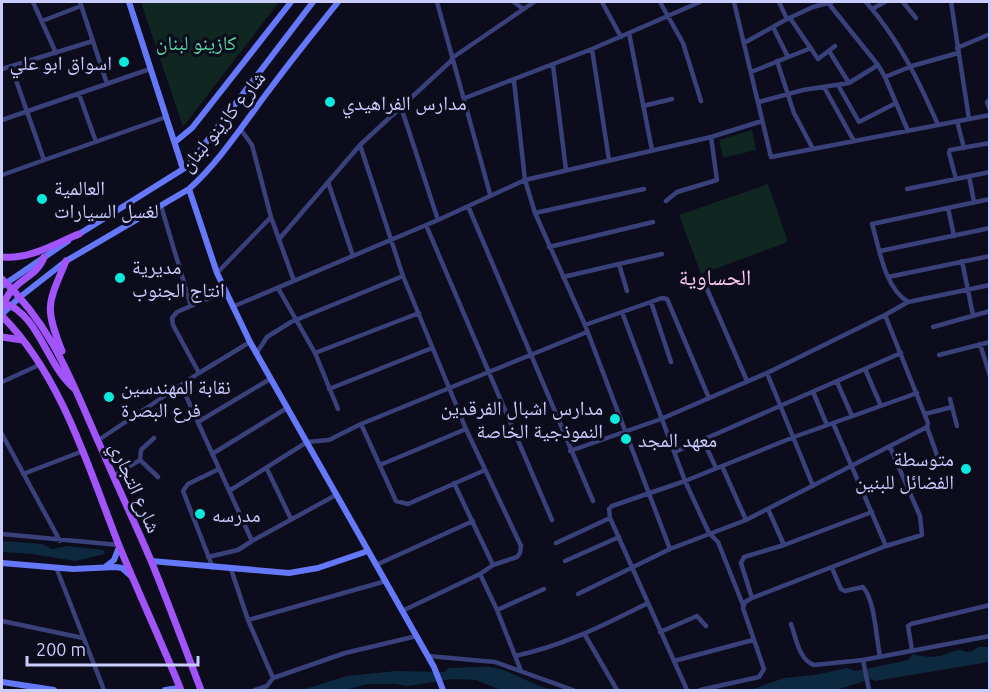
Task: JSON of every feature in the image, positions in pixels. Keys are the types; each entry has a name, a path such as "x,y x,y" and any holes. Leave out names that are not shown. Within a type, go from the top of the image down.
{"main road":[{"path":"2,256 15,257 31,254 79,234"},
{"path":"3,301 5,284 42,265 44,257"},
{"path":"66,261 54,290 49,313 69,373"},
{"name":"شارع التجاري","path":"5,284 20,297 45,328 69,373 151,561 201,690"},
{"path":"3,301 20,297"},
{"path":"3,301 12,305 28,322 66,380 77,390"},
{"name":"شارع التجاري","path":"2,315 39,365 65,412 180,689"},
{"path":"2,337 22,340"}],"street":[{"path":"33,2 56,52"},
{"path":"129,2 183,170"},
{"path":"175,142 192,128 291,2"},
{"name":"شارع كازينو لبنان","path":"44,257 183,170 313,2"},
{"name":"شارع كازينو لبنان","path":"2,315 20,297 66,261 189,189 201,178 241,130 272,86 338,2"},
{"path":"437,2 490,194"},
{"path":"514,2 523,9"},
{"path":"280,238 360,145 452,59 534,2"},
{"path":"602,2 621,37"},
{"path":"660,2 683,43 701,101"},
{"path":"465,98 514,81 700,2"},
{"path":"734,2 771,157 990,115"},
{"path":"779,2 818,59 835,46"},
{"path":"810,2 813,8"},
{"path":"866,2 912,66 938,125"},
{"path":"872,9 885,2"},
{"path":"903,2 916,18"},
{"path":"951,2 969,118"},
{"path":"42,21 82,3 107,84"},
{"path":"744,43 789,19 831,3 878,65 908,130"},
{"path":"773,27 788,57"},
{"path":"629,33 652,150"},
{"path":"885,77 958,51 990,34"},
{"path":"2,69 93,41"},
{"path":"751,72 811,48"},
{"path":"592,49 609,160"},
{"path":"829,51 849,83"},
{"path":"777,61 787,95 813,149"},
{"path":"553,65 566,170"},
{"path":"759,102 803,90 849,83 878,65"},
{"path":"12,66 44,160"},
{"path":"2,120 150,69"},
{"path":"514,81 525,180 535,213 585,325 670,549"},
{"path":"838,85 859,122 896,103"},
{"path":"824,87 854,141"},
{"path":"79,94 96,142"},
{"path":"643,106 672,99"},
{"path":"990,99 987,102 990,110"},
{"path":"401,107 438,220"},
{"path":"2,175 166,117"},
{"path":"232,308 438,220 490,194 525,180 711,136 762,121"},
{"path":"957,121 964,148"},
{"path":"241,130 252,145 271,217 294,281"},
{"path":"666,201 677,192 717,180 711,136"},
{"path":"956,179 950,150 990,143"},
{"path":"360,145 403,276 466,429 521,546 517,557 493,565 480,574 402,611"},
{"path":"907,189 990,172"},
{"path":"969,177 974,202"},
{"path":"328,182 353,255"},
{"path":"189,189 232,308 417,636 434,667 441,687"},
{"path":"535,213 644,189"},
{"path":"908,302 898,296 888,277 872,224 990,199"},
{"path":"161,206 192,306"},
{"path":"468,206 593,501"},
{"path":"948,208 954,236"},
{"path":"218,273 271,217"},
{"path":"549,247 654,222"},
{"path":"426,225 552,520"},
{"path":"880,251 990,228"},
{"path":"563,277 662,254"},
{"path":"888,277 990,256"},
{"path":"962,261 966,290 973,315"},
{"path":"619,264 627,291"},
{"path":"256,354 267,336 296,320 403,276"},
{"path":"570,451 661,419 767,373 908,302 990,285"},
{"path":"278,288 315,353 338,409"},
{"path":"707,289 747,381"},
{"path":"199,372 173,325 172,318 177,312 225,291"},
{"path":"585,325 662,298 667,299 709,398"},
{"path":"651,302 671,362"},
{"path":"933,327 990,311"},
{"path":"622,312 685,481 710,533 718,542 744,605 753,640 764,669 763,674 759,677 700,690"},
{"path":"315,353 419,313"},
{"path":"885,315 925,414 938,458"},
{"path":"229,491 307,442 329,440 361,424 587,332"},
{"path":"97,441 199,372 250,342"},
{"path":"939,355 990,342"},
{"path":"981,344 990,376"},
{"path":"329,389 432,348"},
{"path":"675,452 901,353"},
{"path":"2,382 39,365"},
{"path":"864,369 881,406"},
{"path":"767,373 813,486"},
{"path":"198,422 270,379"},
{"path":"837,382 852,416"},
{"path":"181,385 252,541"},
{"path":"813,392 852,466 885,546"},
{"path":"687,690 610,518 609,509 794,437 917,393"},
{"path":"950,399 957,426"},
{"path":"925,414 952,407"},
{"path":"212,454 287,408"},
{"path":"361,424 396,501 401,504 408,504 485,470"},
{"path":"578,594 670,549 746,520 927,427"},
{"path":"380,465 466,429"},
{"path":"2,434 60,541"},
{"path":"140,460 141,450 154,438"},
{"path":"703,440 716,468"},
{"path":"744,605 752,598 885,546 922,535 920,516 890,447"},
{"path":"23,474 83,451"},
{"path":"113,476 140,460"},
{"path":"140,460 158,477"},
{"path":"722,465 746,520"},
{"path":"213,568 183,491 188,484 219,469"},
{"path":"267,469 291,519"},
{"path":"454,483 493,565"},
{"path":"208,557 238,550 336,495"},
{"path":"768,508 784,545"},
{"path":"752,598 741,563 744,557 784,545 872,512"},
{"path":"556,543 610,518"},
{"path":"376,565 473,521"},
{"path":"2,534 119,545 117,556 105,568"},
{"path":"565,561 619,537"},
{"path":"151,561 213,568 296,572 318,568 368,551"},
{"path":"2,563 73,569 122,568 135,580"},
{"path":"56,567 104,690"},
{"path":"832,568 845,591 863,586 865,588 870,602 879,657"},
{"path":"231,569 248,620 273,678"},
{"path":"480,574 522,671"},
{"path":"248,620 386,581"},
{"path":"497,610 544,589"},
{"path":"515,656 543,650 585,635 648,603"},
{"path":"912,650 908,630 911,624 990,605"},
{"path":"660,632 697,616 706,626"},
{"path":"2,621 83,638"},
{"path":"791,624 803,658 808,663 826,664 863,660 990,636"},
{"path":"585,635 617,690"},
{"path":"255,690 267,686 273,678 345,653 417,636"},
{"path":"674,661 753,640"},
{"path":"428,656 495,662 573,690"},
{"path":"863,660 869,690"},
{"path":"2,682 54,690"},
{"path":"165,690 180,689"}],"green space":[{"name":"كازينو لبنان","path":"141,2 279,2 183,127"},
{"path":"752,130 756,150 723,158 719,140"},
{"path":"768,184 788,242 701,274 679,215"}],"water":[{"path":"3,541 42,544 52,549 68,546 103,550 105,554 75,561 2,552"},
{"path":"978,647 989,647 989,662 875,681 871,679 836,690 738,690 753,689 784,678 847,668 856,671 908,660 913,654 936,657 957,650 973,651"},
{"path":"448,668 496,668 554,690 501,690 476,680 452,679 408,686 368,684 345,690 302,690 347,676 396,671 445,672"}],"place":[{"name":"اسواق ابو علي","path":"124,62"},
{"name":"مدارس الفراهيدي","path":"330,102"},
{"name":"العالمية لغسل السيارات","path":"42,199"},
{"name":"مديرية انتاج الجنوب","path":"120,278"},
{"name":"نقابة المهندسين فرع البصرة","path":"109,397"},
{"name":"مدارس اشبال الفرقدين النموذجية الخاصة","path":"615,419"},
{"name":"معهد المجد","path":"626,439"},
{"name":"متوسطة الفضائل للبنين","path":"966,469"},
{"name":"مدرسه","path":"200,514"}],"district":[{"name":"الحساوية","path":"715,276"}]}
